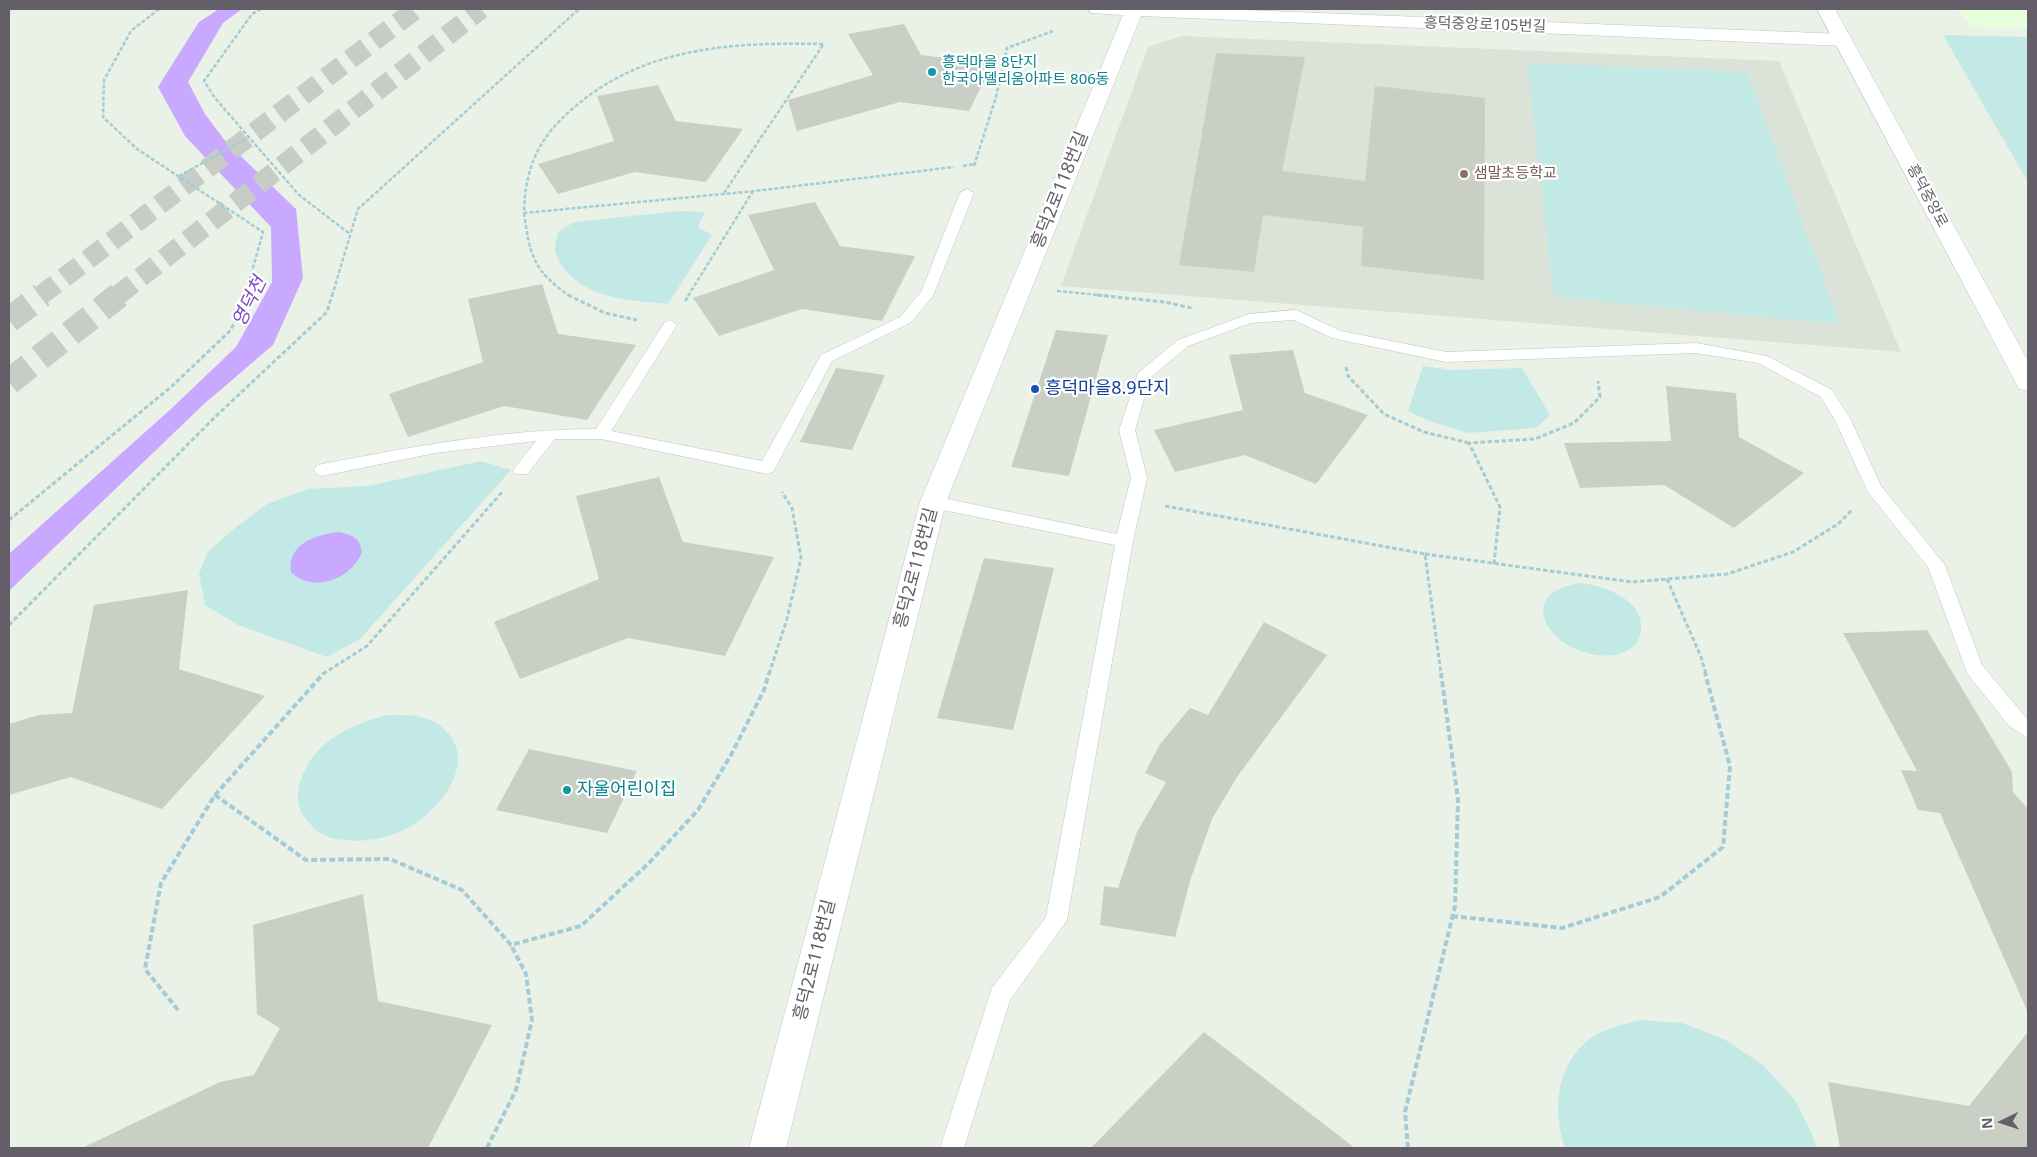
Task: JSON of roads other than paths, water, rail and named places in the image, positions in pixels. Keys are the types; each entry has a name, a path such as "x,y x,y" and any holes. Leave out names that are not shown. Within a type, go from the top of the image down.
{"street":[{"name":"흥덕중앙로105번길","path":"1097,9 1281,13 1842,40"},
{"name":"흥덕중앙로","path":"1826,9 2028,383"},
{"name":"흥덕2로118번길","path":"767,1148 933,502 1134,10"}],"lane":[{"path":"322,470 435,448 551,434 601,434 767,468 826,358 905,320 928,293 967,193"},
{"path":"952,1148 1000,995 1056,920 1124,541 1139,478 1127,430 1143,376 1183,343 1249,319 1296,316 1336,335 1446,357 1696,348 1762,359 1827,394 1843,420 1874,488 1936,565 1974,668 2016,721 2028,730"},
{"path":"601,434 670,325"},
{"path":"521,470 551,434"},
{"path":"933,502 1124,541"}],"tunnel":[{"path":"40,296 416,9"},
{"path":"117,296 481,9"},
{"path":"9,320 42,295"},
{"path":"9,382 119,295"}],"place":[{"name":"흥덕마을 8단지 한국아델리움아파트 806동","path":"932,72"},
{"name":"샘말초등학교","path":"1464,174"},
{"name":"흥덕마을8.9단지","path":"1035,389"},
{"name":"자울어린이집","path":"567,790"}],"water label":[{"name":"영덕천","path":"250,302"}]}
